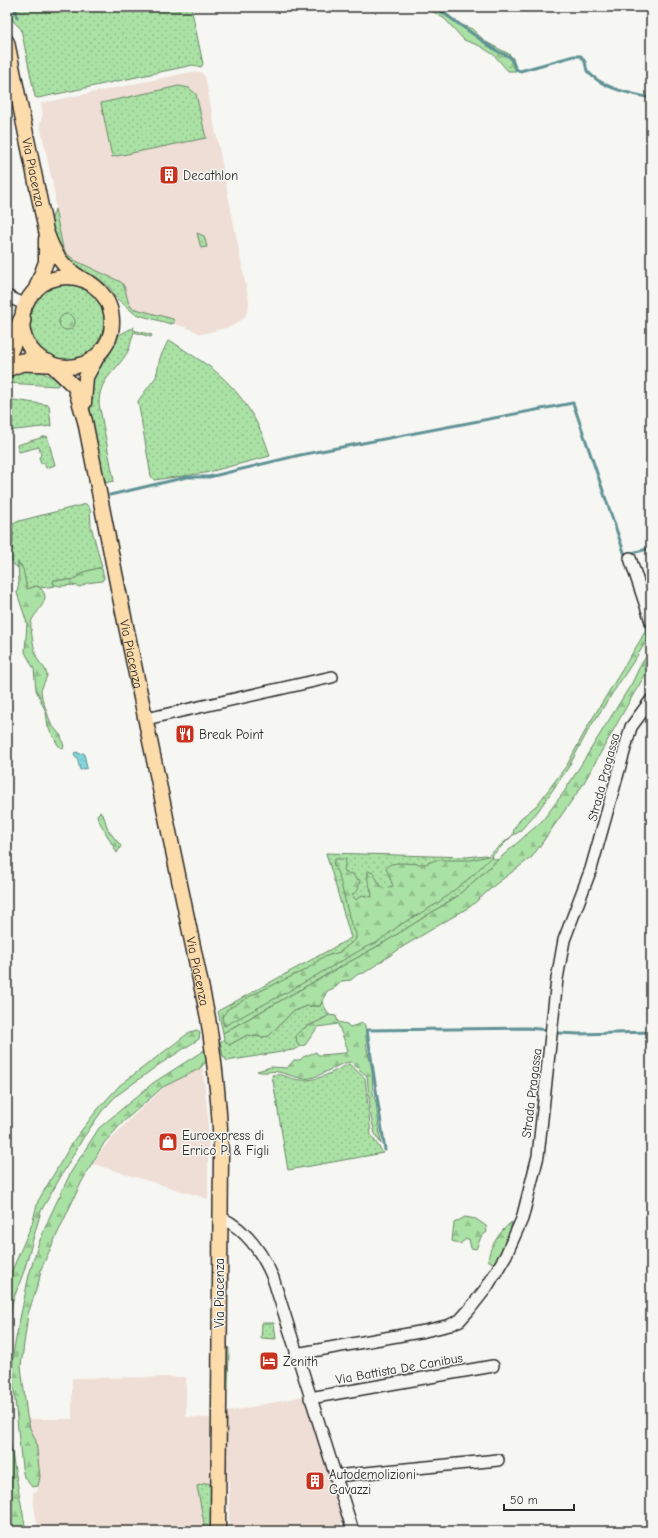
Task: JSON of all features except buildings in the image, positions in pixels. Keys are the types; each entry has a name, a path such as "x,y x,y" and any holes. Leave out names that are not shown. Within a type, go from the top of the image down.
{"highway":[{"path":"7,356 24,313"},
{"path":"7,368 22,362 50,364"}],"main road":[{"name":"Via Piacenza","path":"7,42 46,231"},
{"path":"46,231 58,258 69,270 102,295 111,314 110,336 105,346 91,360 76,366 68,367 50,364 37,356 29,346 24,333 24,313 35,291 46,262 46,231"},
{"path":"35,291 48,282 56,279 72,278 88,283"},
{"name":"Via Piacenza","path":"85,421 84,386 88,372 97,355"},
{"name":"Via Piacenza","path":"50,364 75,387 85,421 118,588 208,1018 216,1068 220,1117 218,1531"}],"street":[{"path":"7,296 24,313"},
{"path":"630,558 651,620"},
{"path":"146,719 332,677"},
{"name":"Strada Pragassa","path":"296,1354 425,1331 450,1325 460,1320 469,1310 487,1287 506,1255 522,1219 538,1156 557,979 564,940 595,855 631,727 651,700"},
{"path":"220,1217 229,1221 241,1231 265,1259 273,1278 352,1531"},
{"name":"Via Battista De Canibus","path":"310,1398 493,1366"},
{"path":"335,1476 498,1460"}],"shaded area":[{"path":"192,72 201,72 205,77 249,302 248,310 244,318 233,326 201,334 185,327 136,314 98,277 64,257 52,217 55,209 55,195 40,124 43,114 42,103"},
{"path":"202,1063 208,1118 208,1199 93,1164 104,1147 132,1117 176,1077"},
{"path":"186,1377 186,1417 210,1418 209,1531 38,1531 33,1492 38,1491 25,1419 72,1419 72,1378"},
{"path":"304,1396 343,1521 338,1530 229,1531 229,1482 226,1479 227,1412"}],"green space":[{"path":"8,7 191,7 203,64 201,67 193,65 38,98 35,97 21,29 13,21"},
{"path":"425,7 440,7 457,23 472,29 486,42 509,54 513,58 516,71 508,71 494,55 480,46 464,40 445,19"},
{"path":"179,86 189,88 196,94 206,138 112,157 101,103"},
{"path":"55,209 63,248 67,254 76,261 121,282 125,288 128,302 132,308 173,319 174,323 171,324 135,314 115,297 110,288 97,277 70,265 55,239 51,221"},
{"path":"197,233 204,236 207,247 201,248"},
{"path":"67,281 83,285 96,293 104,306 108,322 104,338 96,351 83,359 67,363 51,359 38,351 30,338 26,322 30,306 38,293 51,285"},
{"path":"7,301 11,317 7,350"},
{"path":"67,314 74,319 75,322 70,329 67,330 60,325 59,322 64,315"},
{"path":"134,327 133,330 152,335 151,337 134,332 127,354 101,389 99,404 114,481 104,483 88,400 95,370 108,357 119,335"},
{"path":"168,341 171,341 210,367 230,385 254,418 266,443 270,456 205,473 154,480 151,476 138,401 156,377 160,358"},
{"path":"33,369 62,381 57,386 7,383 7,371"},
{"path":"7,399 49,405 51,426 7,431"},
{"path":"47,436 55,465 46,468 44,463 41,464 39,447 19,452 17,445"},
{"path":"86,504 90,509 91,526 102,567 84,572 73,580 54,580 53,583 55,586 41,588 37,586 27,589 21,565 18,562 18,568 13,564 9,552 12,549 13,533 11,525 19,521"},
{"path":"7,516 13,533 12,549 9,552 7,542"},
{"path":"18,562 23,569 27,589 37,586 45,595 42,605 31,623 31,630 38,660 45,669 47,676 41,690 42,698 51,724 61,736 64,747 61,748 48,727 46,712 36,690 34,669 25,652 27,623 17,593 19,582"},
{"path":"98,568 102,569 104,578 102,581 87,583 80,587 73,585 59,586 53,583 54,580 73,580 84,572"},
{"path":"646,621 649,626 650,636 589,729 568,768 538,811 519,832 513,835 514,829 521,818 537,805 567,765 589,724 641,639 645,631"},
{"path":"651,650 651,670 647,672 633,695 582,786 532,857 496,884 471,906 404,946 364,973 358,974 351,980 342,981 336,987 327,991 320,1006 307,1006 292,1012 269,1036 261,1037 247,1035 229,1045 224,1039 223,1033 385,942 456,897 542,821 564,792 632,683 641,664"},
{"path":"100,812 104,817 108,830 121,846 117,853 98,819 97,815"},
{"path":"513,835 473,875 438,903 400,925 376,943 366,947 224,1026 222,1017 228,1009 254,994 307,969 323,957 340,952 356,939 356,933 351,924 339,876 333,863 335,859 346,859 344,870 347,873 353,874 356,879 360,880 358,890 352,895 356,900 362,895 372,897 368,879 368,871 373,873 382,888 391,887 393,886 386,868 391,864 425,864 436,860 471,860 488,856"},
{"path":"326,853 467,857 485,855 498,860 456,897 385,942 223,1033 218,1011 351,938"},
{"path":"322,1002 329,1015 296,1035 297,1043 302,1046 293,1050 227,1061 223,1056 220,1042 224,1039 229,1045 247,1035 261,1037 269,1036 292,1012 307,1006 320,1006"},
{"path":"329,1015 336,1016 338,1022 347,1024 350,1027 363,1023 365,1025 381,1144 375,1134 371,1117 367,1076 351,1062 342,1064 319,1075 305,1079 282,1073 257,1071 271,1067 287,1068 294,1060 300,1060 303,1057 316,1052 318,1055 345,1053 348,1050 338,1024 318,1027 305,1045 299,1046 297,1043 296,1035 299,1032 307,1026"},
{"path":"197,1030 200,1032 199,1039 157,1066 116,1096 102,1111 83,1138 41,1211 24,1271 12,1303 7,1354 7,1282 32,1224 38,1201 74,1140 98,1109 120,1085 190,1032"},
{"path":"206,1049 207,1061 199,1069 163,1087 123,1122 104,1143 81,1183 41,1269 39,1281 28,1314 21,1366 27,1416 30,1428 36,1441 40,1477 38,1486 32,1487 24,1477 22,1468 12,1371 14,1348 29,1275 38,1245 71,1172 99,1128 153,1083"},
{"path":"349,1064 365,1078 371,1135 383,1153 288,1170 272,1075 280,1075 298,1080 308,1080 326,1075"},
{"path":"465,1217 476,1219 486,1226 487,1232 481,1237 476,1249 471,1248 469,1239 466,1239 460,1244 452,1241 454,1223"},
{"path":"512,1222 502,1250 493,1263 489,1261 490,1251 496,1240 504,1229"},
{"path":"262,1323 274,1323 276,1339 261,1338"},
{"path":"228,1347 228,1389 226,1387 226,1349"},
{"path":"7,1426 26,1531 9,1531"},
{"path":"206,1483 210,1484 211,1490 211,1531 203,1531 204,1523 197,1486"}],"water":[{"path":"78,752 78,754 84,753 87,768 80,770 77,757 75,757 74,753"}],"waterway":[{"path":"15,7 17,17"},
{"path":"435,7 497,51 510,57 516,69 520,71 574,56 581,56 585,62 587,71 601,82 617,89 651,98"},
{"path":"110,495 187,477 209,477 300,455 573,403 626,558"},
{"path":"632,553 651,548"},
{"path":"644,615 647,634"},
{"path":"385,1150 367,1030 527,1028 549,1030"},
{"path":"558,1033 579,1034 651,1032"}],"place":[{"name":"Decathlon","path":"169,175"},
{"name":"Break Point","path":"185,734"},
{"name":"Euroexpress di Errico P. & Figli","path":"168,1142"},
{"name":"Zenith","path":"269,1361"},
{"name":"Autodemolizioni Gavazzi","path":"315,1481"}]}
